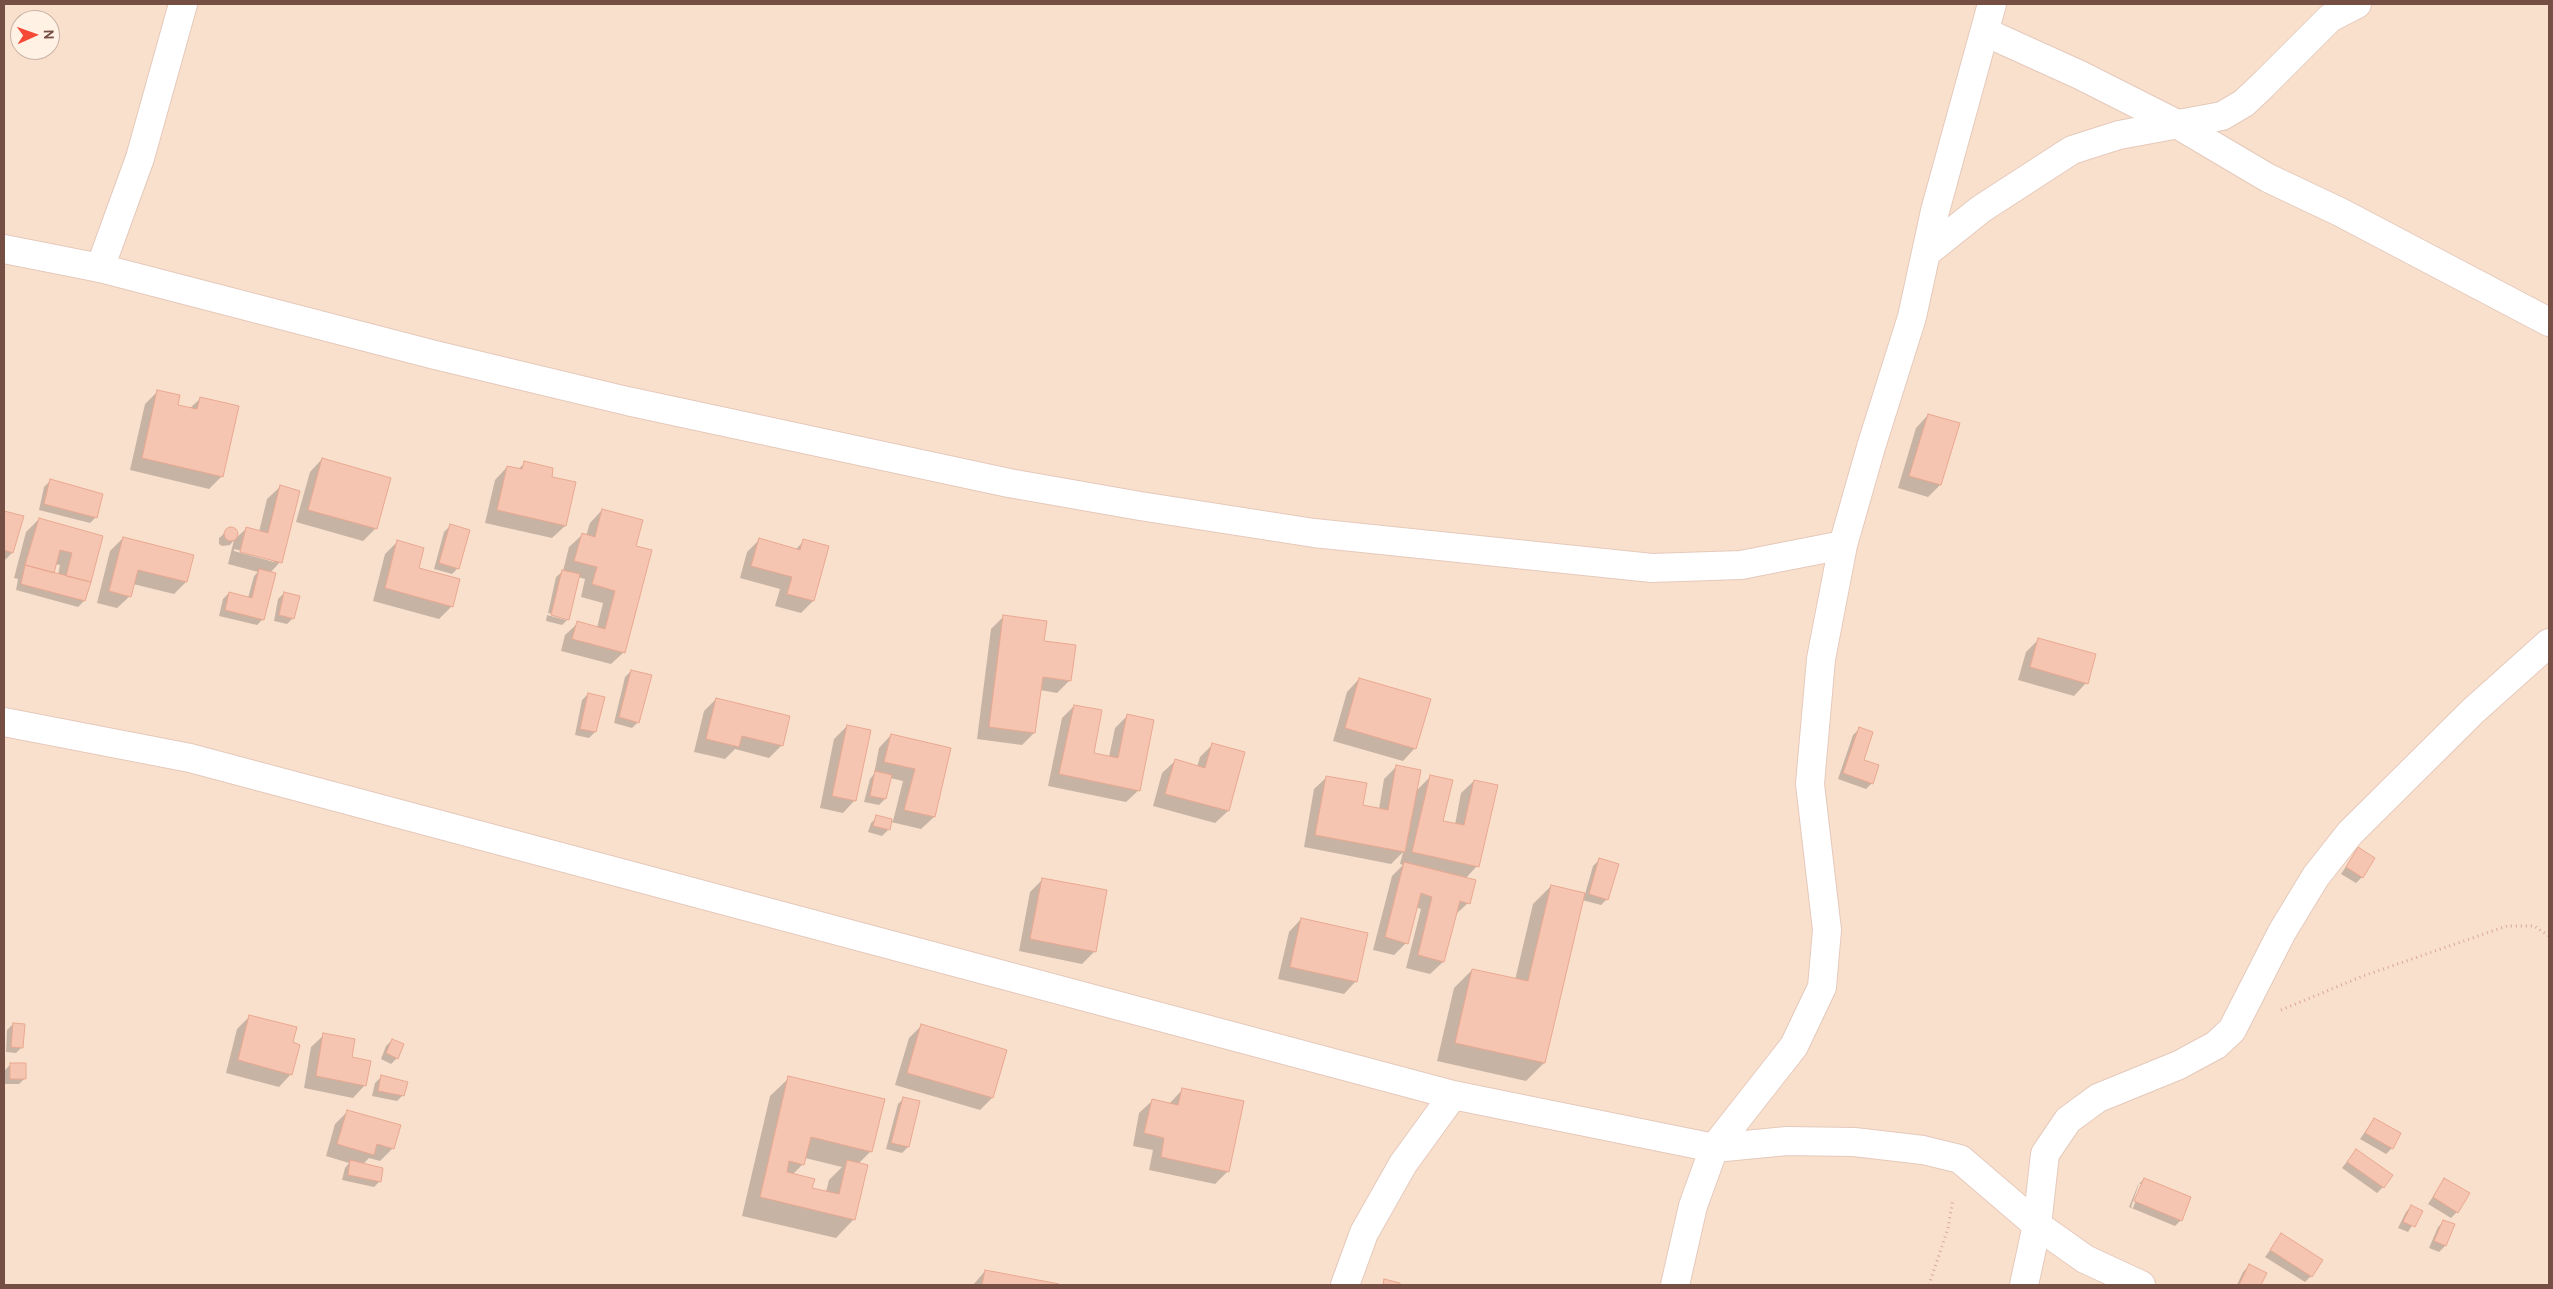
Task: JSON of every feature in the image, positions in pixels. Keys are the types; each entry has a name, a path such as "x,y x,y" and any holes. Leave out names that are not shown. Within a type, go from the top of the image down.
{"street":[{"path":"100,268 140,158 183,4"},
{"path":"1675,1285 1692,1206 1714,1148 1794,1046 1822,988 1827,930 1810,784 1821,659 1843,545 1912,317 1935,212 1992,4"},
{"path":"1926,253 1981,208 2072,150 2119,135 2175,123 2222,116 2244,103 2330,18 2356,4"},
{"path":"1985,32 2080,74 2175,123 2268,178 2349,216 2549,322"},
{"path":"4,249 100,268 435,355 627,401 1009,483 1140,506 1314,533 1652,568 1741,565 1843,545"},
{"path":"2024,1285 2037,1226 2045,1154 2068,1120 2098,1098 2179,1065 2216,1045 2232,1030 2282,932 2316,876 2350,833 2474,711 2549,644"},
{"path":"4,722 190,758 1453,1095 1714,1148 1787,1141 1854,1142 1923,1150 1960,1159 2037,1226 2085,1260 2141,1285"},
{"path":"1345,1285 1364,1233 1403,1164 1453,1095"}],"path":[{"path":"2232,1030 2363,976 2507,926 2534,926 2549,936"},
{"path":"1930,1285 1948,1228 1960,1159"}],"shaded area":[{"path":"4,4 2549,4 2549,1285 4,1285"}],"building":[{"path":"157,390 180,395 178,405 197,409 200,397 239,406 223,477 142,458"},
{"path":"1928,414 1960,423 1941,485 1909,476"},
{"path":"322,458 391,478 377,529 308,510"},
{"path":"524,461 553,468 552,477 576,482 566,526 497,510 507,466 522,469"},
{"path":"50,479 103,494 97,518 44,504"},
{"path":"280,485 300,491 282,563 240,552 246,527 268,533"},
{"path":"602,509 643,520 636,546 652,550 625,653 572,639 577,621 605,629 615,591 592,584 597,567 574,561 582,533 595,537"},
{"path":"4,511 24,516 13,553 4,550"},
{"path":"39,518 103,536 91,582 66,576 72,553 60,550 54,573 25,565"},
{"path":"450,524 470,530 459,569 439,563"},
{"path":"228,527 234,527 238,534 234,541 228,541 224,537 224,531"},
{"path":"123,537 194,555 187,582 138,570 131,597 109,591"},
{"path":"759,538 800,550 803,539 829,546 814,601 787,594 792,577 751,566"},
{"path":"397,540 424,548 419,568 460,579 453,607 385,588"},
{"path":"25,565 91,582 85,601 21,584"},
{"path":"259,569 276,573 264,620 225,610 229,592 252,598"},
{"path":"562,570 580,574 569,620 551,615"},
{"path":"284,592 300,596 294,619 279,615"},
{"path":"1003,615 1047,621 1044,641 1076,645 1071,681 1043,677 1035,733 989,727"},
{"path":"2038,638 2096,654 2088,684 2030,667"},
{"path":"631,670 652,675 639,723 619,717"},
{"path":"1359,678 1431,699 1416,749 1345,728"},
{"path":"588,693 605,697 596,732 580,729"},
{"path":"716,698 790,716 783,746 742,736 739,747 706,739"},
{"path":"1074,705 1102,710 1094,753 1118,758 1127,714 1154,720 1140,791 1059,774"},
{"path":"847,725 871,730 856,801 832,796"},
{"path":"1859,727 1873,732 1864,760 1879,765 1873,784 1843,773"},
{"path":"891,734 951,748 935,817 904,810 915,769 884,762"},
{"path":"1212,743 1245,752 1229,811 1165,794 1175,759 1205,768"},
{"path":"1396,765 1421,770 1405,852 1315,835 1326,776 1367,783 1363,805 1388,810"},
{"path":"875,771 892,775 886,799 870,796"},
{"path":"1430,775 1453,780 1443,821 1464,825 1474,780 1498,785 1479,867 1412,852"},
{"path":"876,815 892,819 890,830 873,826"},
{"path":"2358,847 2375,858 2363,878 2346,867"},
{"path":"1599,858 1619,864 1608,900 1589,894"},
{"path":"1404,862 1476,880 1470,904 1460,901 1444,962 1418,955 1432,897 1421,893 1408,944 1385,937"},
{"path":"1042,878 1107,890 1096,952 1030,939"},
{"path":"1551,885 1585,893 1545,1063 1455,1043 1472,969 1528,981"},
{"path":"1301,918 1368,933 1357,982 1290,967"},
{"path":"249,1015 297,1027 293,1042 300,1045 292,1075 238,1060"},
{"path":"13,1023 25,1024 23,1048 11,1047"},
{"path":"921,1024 1007,1050 993,1098 907,1073"},
{"path":"323,1033 355,1039 352,1057 371,1061 366,1086 316,1076"},
{"path":"392,1039 404,1044 398,1059 386,1053"},
{"path":"10,1063 26,1063 26,1079 10,1079"},
{"path":"381,1075 408,1082 404,1096 378,1091"},
{"path":"788,1076 885,1099 872,1152 811,1137 804,1165 789,1161 787,1172 815,1179 812,1188 839,1194 847,1160 868,1165 855,1220 760,1197"},
{"path":"1182,1088 1244,1101 1229,1172 1161,1157 1164,1138 1144,1133 1152,1099 1178,1105"},
{"path":"903,1097 920,1101 909,1147 891,1143"},
{"path":"347,1110 401,1125 394,1149 377,1144 374,1155 337,1144"},
{"path":"2374,1118 2401,1133 2393,1149 2365,1133"},
{"path":"2356,1149 2393,1175 2384,1188 2347,1162"},
{"path":"350,1160 383,1168 381,1182 348,1175"},
{"path":"2144,1178 2191,1197 2182,1221 2134,1201"},
{"path":"2444,1178 2470,1193 2458,1213 2433,1197"},
{"path":"2411,1205 2423,1211 2415,1227 2403,1222"},
{"path":"2443,1220 2455,1224 2446,1246 2434,1241"},
{"path":"2281,1233 2323,1260 2312,1277 2270,1250"},
{"path":"2249,1264 2267,1273 2261,1285 2239,1285"},
{"path":"985,1270 1059,1284 1059,1285 982,1285"},
{"path":"1384,1279 1400,1283 1400,1285 1383,1285"}]}
